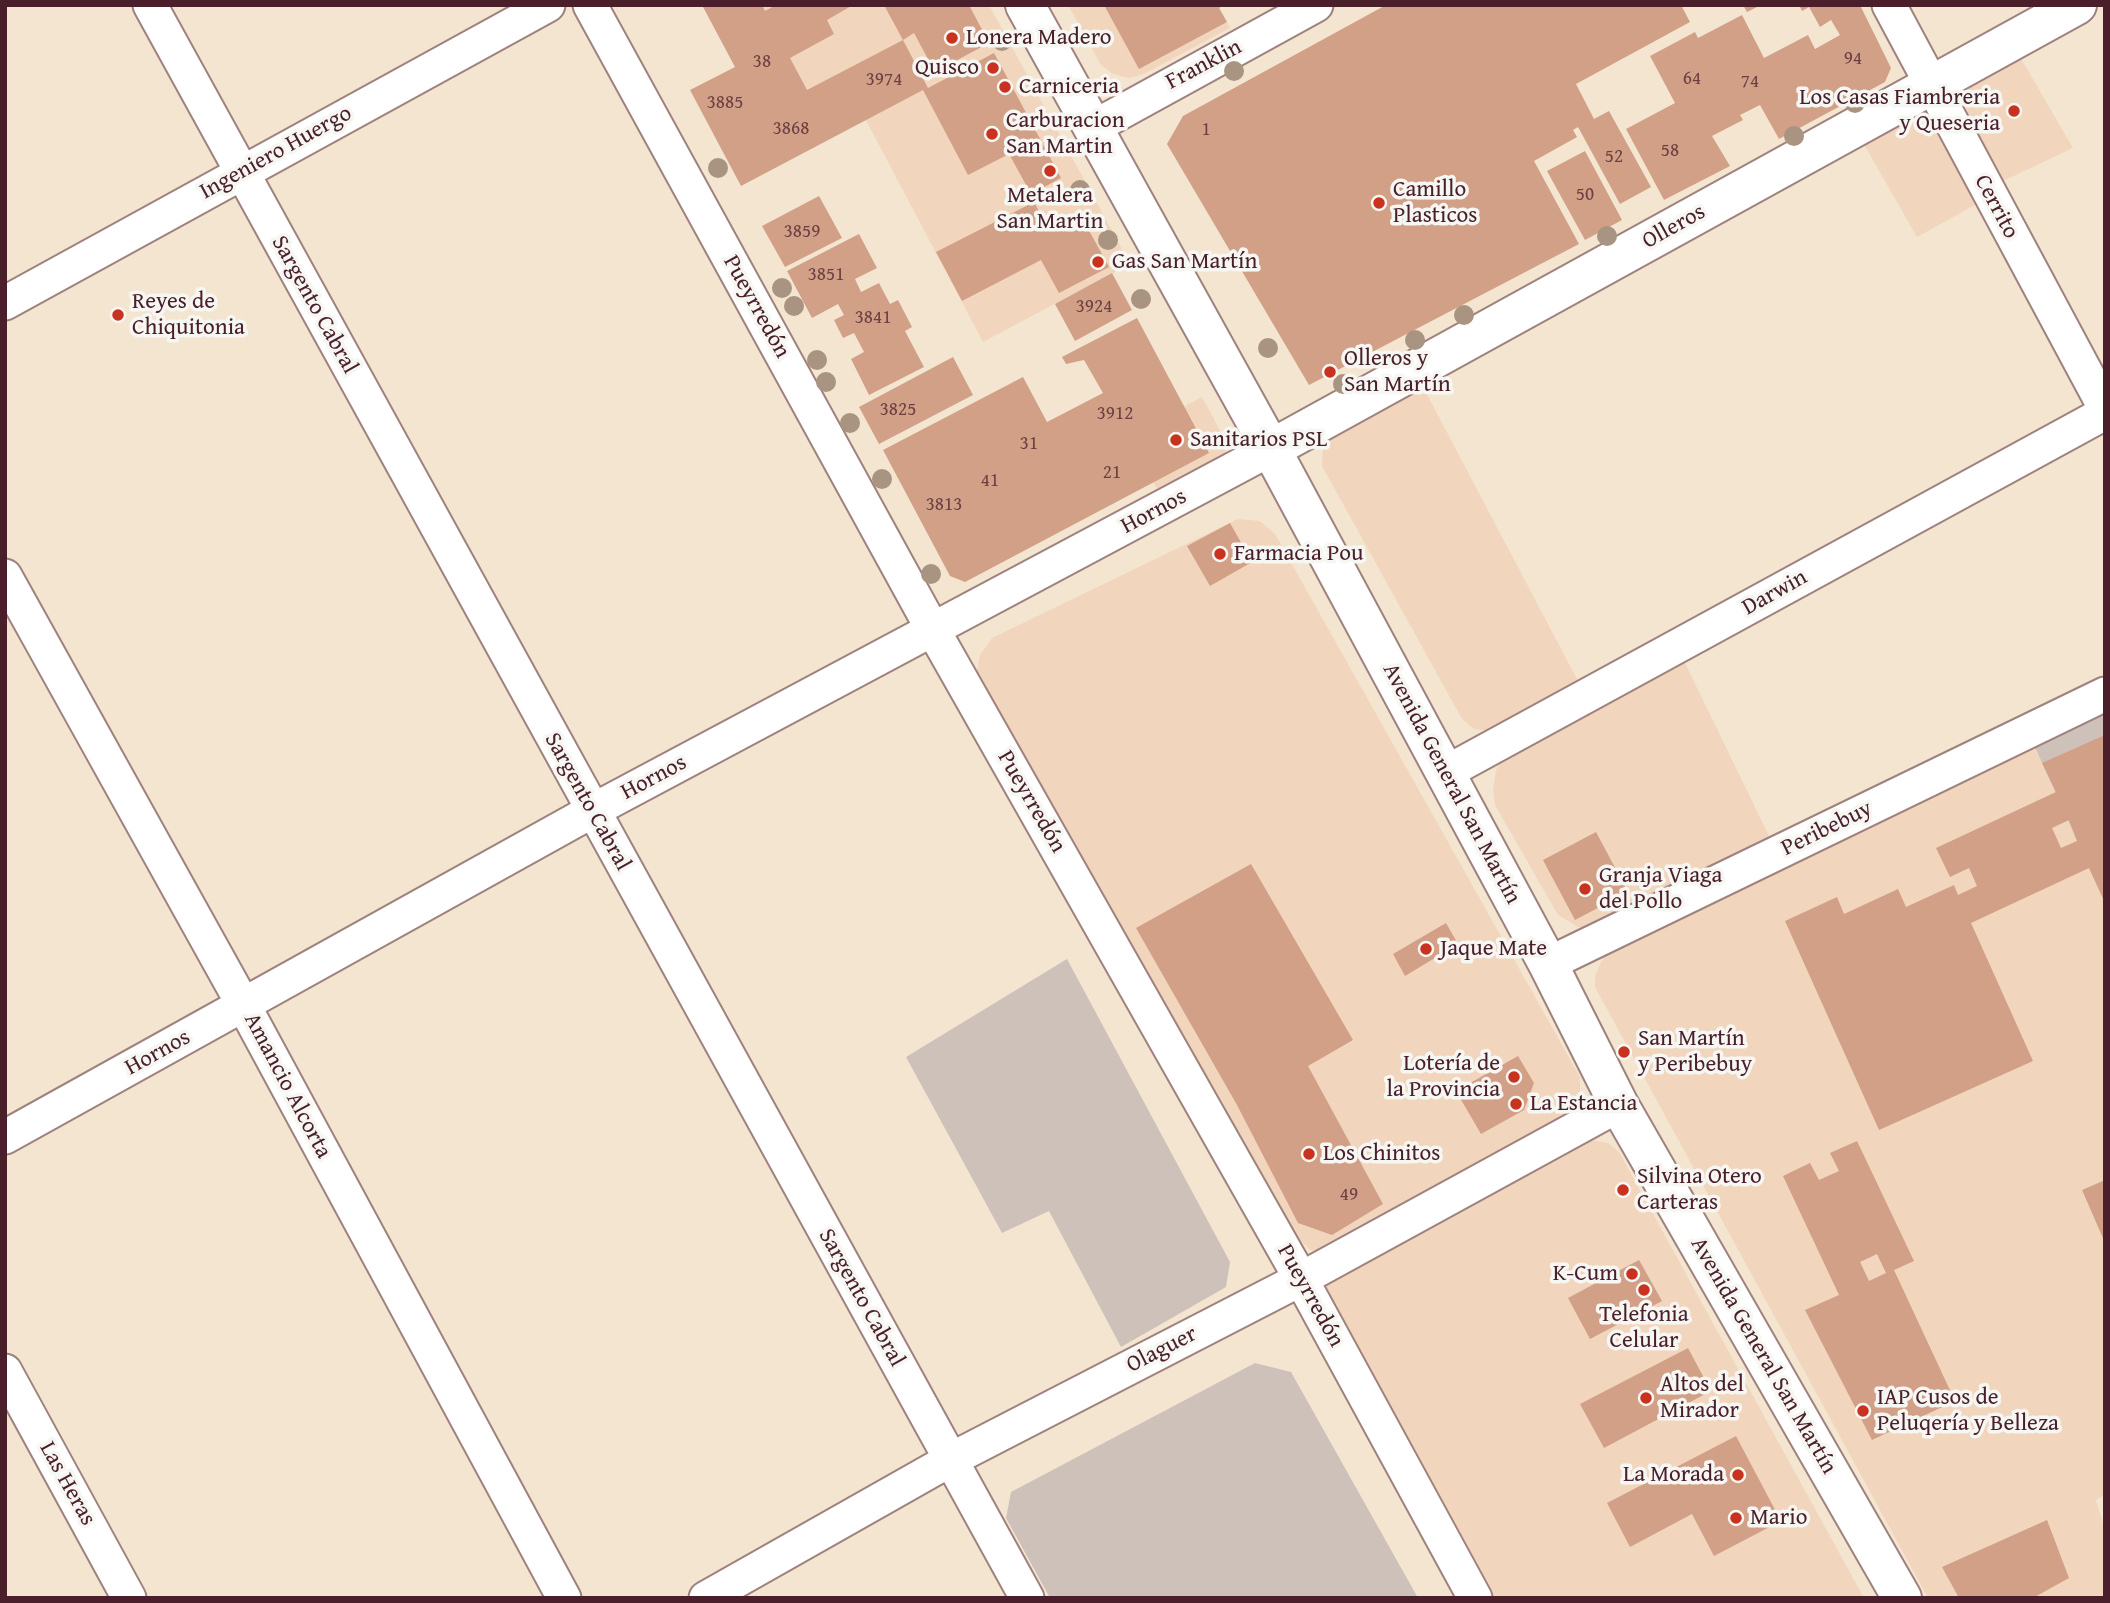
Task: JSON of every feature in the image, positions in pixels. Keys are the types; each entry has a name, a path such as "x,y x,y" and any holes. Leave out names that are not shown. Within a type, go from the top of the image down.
{"main road":[{"name":"Avenida General San Martín","path":"1025,5 1271,449 1548,964 1619,1105 1902,1598"},
{"name":"Olleros","path":"1271,449 2077,5"}],"street":[{"name":"Sargento Cabral","path":"150,5 1027,1598"},
{"name":"Ingeniero Huergo","path":"5,303 548,5"},
{"name":"Pueyrredón","path":"590,5 933,630 1301,1279 1475,1598"},
{"name":"Franklin","path":"1094,127 1316,5"},
{"name":"Cerrito","path":"1889,5 2105,408"},
{"name":"Darwin","path":"1445,773 2105,413"},
{"name":"Hornos","path":"5,1137 592,811 1271,449"},
{"name":"Amancio Alcorta","path":"5,576 244,1006 564,1598"},
{"name":"Peribebuy","path":"1548,964 2105,694"},
{"name":"Olaguer","path":"706,1598 950,1460 1301,1279 1619,1105"},
{"name":"Las Heras","path":"5,1371 129,1598"}],"shaded area":[{"path":"702,5 989,5 1130,264 983,342 841,73 761,115"},
{"path":"1068,5 1218,5 1230,28 1144,74 1129,78 1113,74 1101,65"},
{"path":"2020,57 2073,148 2003,181 1967,112 1965,101 1968,88 1974,80"},
{"path":"1918,115 1930,119 1941,128 1984,200 1917,237 1861,139 1907,116"},
{"path":"1421,383 1579,683 1490,731 1474,729 1462,719 1322,466 1323,445 1335,431"},
{"path":"1202,397 1223,436 1226,454 1214,468 1161,496 1127,436"},
{"path":"1238,519 1260,521 1275,534 1580,1077 1580,1092 1573,1112 1326,1251 1310,1250 1298,1238 982,696 976,676 980,655 992,638"},
{"path":"1684,661 1772,842 1598,928 1578,927 1558,915 1495,805 1493,790 1496,770 1507,752"},
{"path":"2105,711 2105,903 2034,745"},
{"path":"2034,745 2105,903 2105,1180 2082,1190 2105,1243 2105,1495 2096,1500 2105,1530 2105,1598 1928,1598 1595,987 1595,976 1609,951"},
{"path":"1067,959 1230,1262 1226,1287 1121,1347 1049,1211 1002,1233 906,1057"},
{"path":"1591,1140 1608,1143 1619,1152 1864,1598 1489,1598 1325,1305 1326,1288 1331,1276 1572,1145"},
{"path":"1255,1363 1291,1372 1418,1598 1050,1598 1006,1518 1011,1492"}],"building":[{"path":"702,5 762,5 765,11 776,5 853,5 827,20 834,34 790,58 807,90 903,40 928,88 994,53 1061,178 1031,194 1009,154 968,175 923,90 741,186 690,90 735,67"},
{"name":"Lonera Madero","path":"884,5 969,5 989,43 935,72 914,33 903,40"},
{"path":"1104,5 1224,5 1219,8 1227,22 1139,69"},
{"name":"Camillo Plasticos","path":"1386,5 1681,5 1690,22 1576,84 1594,119 1609,111 1651,187 1620,204 1578,127 1573,130 1577,137 1534,161 1579,244 1309,385 1167,144 1183,116"},
{"path":"1743,5 1761,5 1747,12"},
{"path":"1799,5 1860,5 1891,68 1885,82 1779,139 1760,105 1740,115 1743,120 1712,136 1730,166 1664,200 1626,129 1675,103 1650,56 1695,32 1698,38 1742,15 1764,58 1808,35 1815,49 1840,35 1831,20 1820,27 1809,7 1802,11"},
{"path":"1585,151 1622,220 1585,240 1547,171"},
{"path":"819,196 842,238 785,267 762,226"},
{"path":"1034,202 1049,230 1080,214 1109,267 1059,293 1041,260 962,301 936,252"},
{"path":"859,234 877,268 855,279 861,292 879,283 890,304 898,300 912,327 905,331 924,367 869,395 851,359 864,352 854,333 843,338 834,320 844,315 838,304 812,318 787,271"},
{"path":"1112,273 1132,310 1075,341 1055,304"},
{"path":"1137,318 1209,453 965,582 950,576 883,450 1023,377 1047,422 1103,393 1084,360 1066,364 1062,357"},
{"path":"953,357 973,395 879,444 859,407"},
{"name":"Farmacia Pou","path":"1230,523 1252,562 1210,586 1187,546"},
{"path":"2105,735 2105,903 2089,868 1971,923 2033,1061 1879,1130 1785,921 1837,897 1844,914 1898,889 1906,907 1954,885 1958,895 1977,886 1969,868 1950,877 1936,848 2056,792 2042,763","holes":["2069,820 2077,841 2061,848 2052,828"]},
{"path":"1596,832 1628,892 1575,920 1543,860"},
{"path":"1251,864 1353,1040 1308,1066 1383,1204 1332,1235 1298,1223 1237,1105 1136,928"},
{"name":"Jaque Mate","path":"1446,923 1458,944 1405,976 1393,954"},
{"path":"1518,1056 1534,1083 1524,1110 1481,1134 1456,1091"},
{"path":"1857,1141 1914,1261 1894,1270 1955,1401 1872,1440 1805,1310 1839,1295 1783,1176 1810,1163 1819,1180 1839,1171 1830,1153","holes":["1877,1254 1886,1273 1869,1281 1860,1262"]},
{"path":"2105,1180 2105,1243 2082,1190"},
{"path":"1639,1260 1662,1301 1590,1339 1568,1298"},
{"name":"Altos del Mirador","path":"1688,1348 1711,1391 1604,1448 1580,1404"},
{"path":"1736,1436 1781,1521 1714,1556 1692,1514 1630,1547 1607,1503"},
{"path":"2047,1520 2069,1578 2033,1598 1959,1598 1942,1567"}],"place":[{"name":"Lonera Madero","path":"952,38"},
{"name":"Quisco","path":"993,68"},
{"name":"Carniceria","path":"1005,87"},
{"name":"Los Casas Fiambreria y Queseria","path":"2014,111"},
{"name":"Carburacion San Martin","path":"992,134"},
{"name":"Metalera San Martin","path":"1050,171"},
{"name":"Camillo Plasticos","path":"1379,203"},
{"name":"Gas San Martín","path":"1098,262"},
{"name":"Reyes de Chiquitonia","path":"118,315"},
{"name":"Olleros y San Martín","path":"1330,372"},
{"name":"Sanitarios PSL","path":"1176,440"},
{"name":"Farmacia Pou","path":"1220,554"},
{"name":"Granja Viaga del Pollo","path":"1585,889"},
{"name":"Jaque Mate","path":"1426,949"},
{"name":"San Martín y Peribebuy","path":"1624,1052"},
{"name":"Lotería de la Provincia","path":"1514,1077"},
{"name":"La Estancia","path":"1516,1104"},
{"name":"Los Chinitos","path":"1309,1154"},
{"name":"Silvina Otero Carteras","path":"1623,1190"},
{"name":"K-Cum","path":"1632,1274"},
{"name":"Telefonia Celular","path":"1644,1290"},
{"name":"Altos del Mirador","path":"1646,1398"},
{"name":"IAP Cusos de Peluqería y Belleza","path":"1863,1411"},
{"name":"La Morada","path":"1738,1475"},
{"name":"Mario","path":"1736,1518"}]}
